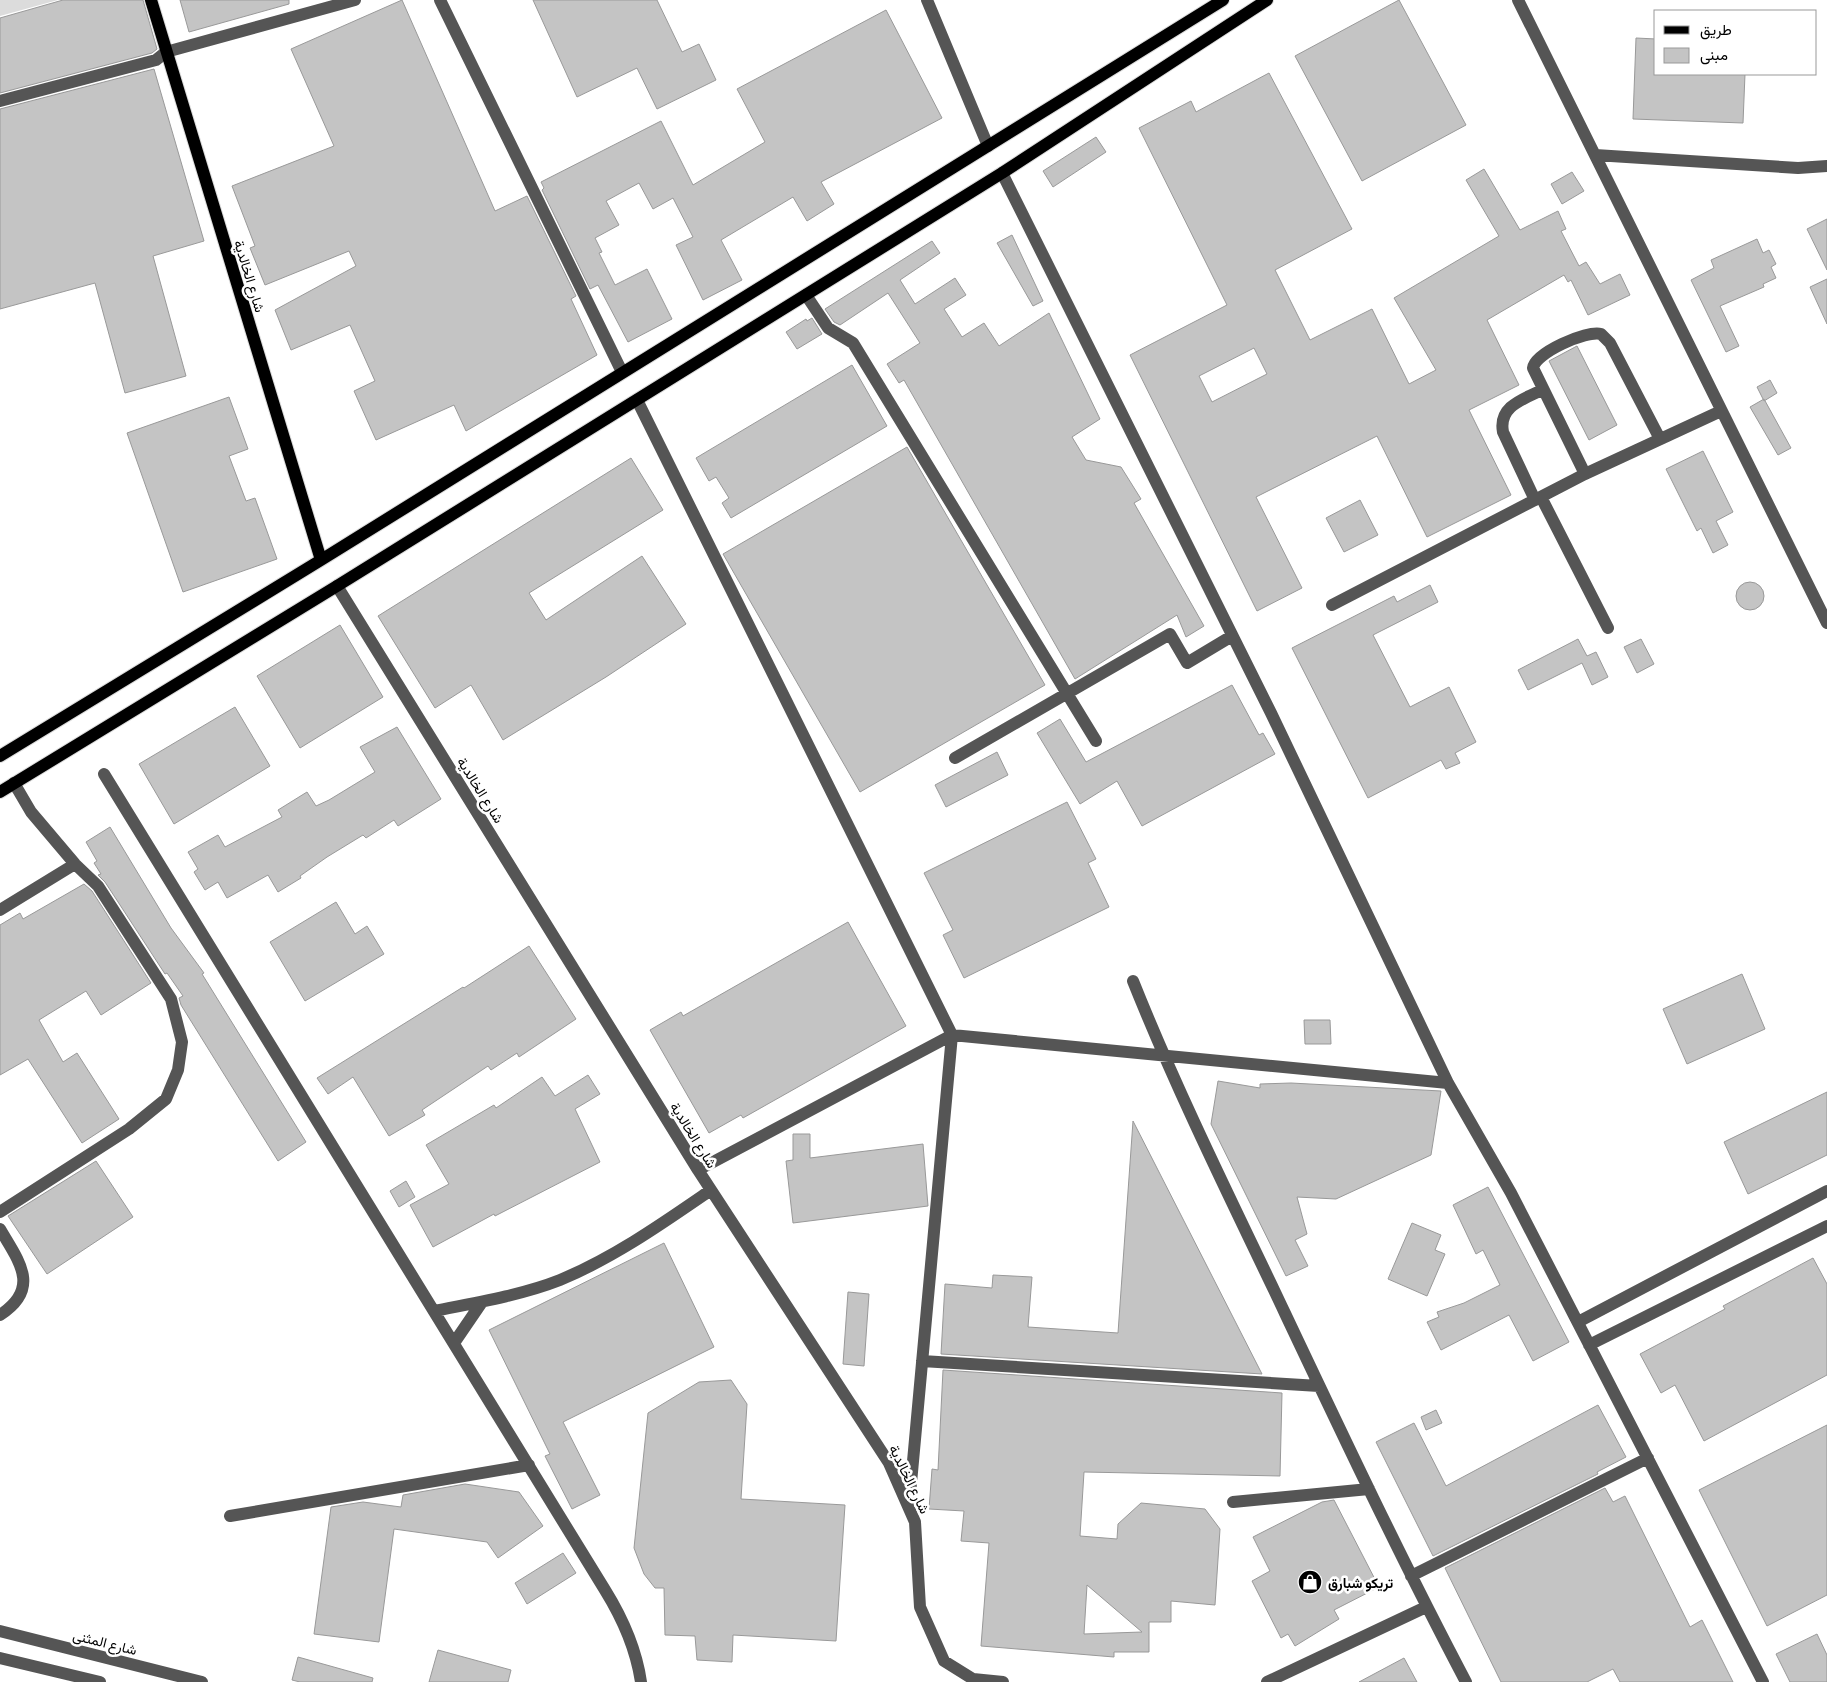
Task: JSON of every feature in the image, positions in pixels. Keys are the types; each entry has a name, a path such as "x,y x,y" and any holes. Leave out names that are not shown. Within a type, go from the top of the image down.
{"main road":[{"name":"شارع الخالدية","path":"151,0 321,560"},
{"path":"0,756 321,560 1222,0"},
{"path":"0,792 337,586 1002,173 1267,0"}],"street":[{"path":"0,101 156,60 166,52 355,0"},
{"path":"440,0 622,372"},
{"path":"927,0 988,146"},
{"path":"1518,0 1827,623"},
{"path":"1594,155 1798,168 1827,166"},
{"path":"1002,173 1232,636 1448,1082 1511,1193 1763,1682"},
{"path":"806,295 828,328 853,343 1096,740"},
{"path":"1585,474 1534,372 1536,360 1587,333 1600,334 1610,343 1660,439"},
{"path":"1542,390 1510,407 1502,421 1503,432 1608,628"},
{"path":"637,400 952,1035 908,1507"},
{"path":"1332,605 1585,474 1721,412"},
{"name":"شارع الخالدية","path":"337,586 698,1170 889,1463 915,1522 920,1607 944,1661 973,1680 1003,1682"},
{"path":"955,758 1170,634 1187,663 1232,636"},
{"path":"104,774 624,1622 638,1664 641,1682"},
{"path":"0,1212 129,1129 166,1099 178,1070 182,1042 172,998 98,886 75,864 31,812 14,783"},
{"path":"0,910 75,864"},
{"path":"1133,981 1162,1054 1319,1386 1426,1607 1466,1682"},
{"path":"698,1170 952,1035 1448,1082"},
{"path":"434,1311 482,1302 560,1280 628,1246 711,1190"},
{"path":"1578,1322 1827,1191"},
{"path":"1589,1345 1827,1226"},
{"path":"0,1229 22,1266 25,1279 18,1296 0,1314"},
{"path":"454,1343 482,1302"},
{"path":"922,1361 1319,1386"},
{"path":"1411,1576 1648,1458"},
{"path":"230,1516 529,1465"},
{"path":"1233,1502 1369,1489"},
{"path":"1267,1682 1282,1679 1426,1607"},
{"name":"شارع المثنى","path":"0,1631 202,1682"},
{"path":"0,1658 100,1682"}],"shaded area":[{"path":"0,0 58,0 0,16"}],"building":[{"path":"63,0 143,0 157,49 152,53 0,93 0,18"},
{"path":"180,0 289,0 289,4 189,32"},
{"path":"402,0 495,211 527,196 576,296 571,299 597,355 466,431 454,405 376,440 354,391 375,381 350,325 291,350 275,310 356,266 349,251 265,285 250,248 255,246 232,186 334,146 291,49"},
{"path":"533,0 657,0 682,52 699,44 716,80 657,109 637,68 577,97"},
{"path":"1399,0 1466,125 1362,181 1295,56"},
{"path":"886,10 942,118 821,182 834,204 807,221 793,197 721,240 742,280 703,300 676,245 693,237 673,198 653,209 639,183 606,201 619,225 595,238 602,252 599,253 615,285 647,269 672,319 628,342 598,285 590,289 542,190 544,188 541,182 661,121 693,185 765,142 737,89"},
{"path":"1636,38 1654,39 1654,75 1745,75 1743,123 1633,119"},
{"path":"154,69 204,241 153,256 186,376 125,393 95,283 0,309 0,109"},
{"path":"1269,73 1352,229 1275,270 1310,340 1372,309 1409,384 1436,370 1394,298 1499,236 1466,180 1484,169 1520,230 1558,211 1566,229 1561,231 1579,266 1586,262 1600,284 1620,274 1630,295 1588,315 1571,280 1568,282 1564,275 1487,320 1519,385 1469,410 1511,495 1427,537 1377,436 1256,497 1302,588 1257,611 1130,355 1227,305 1139,128 1191,101 1196,112","holes":["1254,348 1267,374 1212,402 1199,376"]},
{"path":"1096,137 1106,152 1053,187 1043,171"},
{"path":"1572,172 1584,191 1562,204 1551,184"},
{"path":"1827,219 1827,270 1807,229"},
{"path":"1012,235 1043,301 1033,306 997,243"},
{"path":"1757,239 1763,253 1769,250 1776,264 1771,267 1776,278 1763,284 1764,287 1720,306 1739,346 1726,352 1691,280 1714,268 1711,260"},
{"path":"932,241 940,253 900,280 915,304 955,278 966,295 944,309 962,337 984,323 999,346 1049,313 1100,419 1072,437 1086,460 1121,467 1141,499 1134,503 1204,626 1186,637 1177,615 1075,679 904,380 899,383 887,364 920,343 888,293 840,325 834,322 825,309"},
{"path":"1827,279 1827,324 1810,287"},
{"path":"812,318 822,334 797,349 786,332 806,319 807,321"},
{"path":"1577,346 1617,425 1589,440 1549,361"},
{"path":"852,365 887,426 731,518 722,503 729,498 716,477 709,481 696,458"},
{"path":"1770,380 1777,393 1764,401 1757,387"},
{"path":"229,397 248,449 229,456 246,501 255,498 277,559 183,592 127,433"},
{"path":"1764,399 1791,448 1778,455 1750,407"},
{"path":"907,447 1045,685 860,792 723,554"},
{"path":"1703,451 1733,512 1716,521 1728,545 1713,553 1701,528 1697,531 1666,469"},
{"path":"631,458 663,510 529,593 546,620 642,556 686,624 606,677 503,740 471,685 435,708 378,616"},
{"path":"1360,500 1378,535 1344,552 1326,518"},
{"path":"1750,582 1760,586 1764,596 1760,606 1750,610 1740,606 1736,596 1740,586"},
{"path":"1430,585 1438,602 1373,635 1410,707 1449,687 1476,742 1455,753 1460,763 1446,769 1441,760 1368,798 1292,648 1394,596 1397,602"},
{"path":"340,625 383,697 300,748 257,676"},
{"path":"1578,639 1587,656 1596,652 1608,677 1592,685 1582,663 1528,690 1518,670"},
{"path":"1641,639 1654,664 1637,673 1624,647"},
{"path":"1232,685 1259,735 1263,733 1275,754 1142,826 1117,781 1080,804 1037,733 1060,719 1086,762"},
{"path":"235,707 270,766 174,824 139,764"},
{"path":"397,727 441,799 398,826 394,820 366,838 363,835 327,857 300,876 301,878 278,892 268,875 227,898 218,882 205,890 194,872 198,869 188,852 218,835 225,847 282,817 278,810 307,792 316,806 329,800 375,772 360,747"},
{"path":"997,752 1008,775 946,807 935,785"},
{"path":"1067,802 1096,859 1088,863 1109,907 964,978 943,935 953,930 924,873"},
{"path":"110,827 171,928 204,973 202,974 306,1142 278,1161 181,1005 179,998 183,996 167,973 165,974 105,882 98,875 101,874 94,863 97,861 86,842"},
{"path":"84,884 92,891 151,983 101,1015 86,991 39,1020 63,1062 77,1053 119,1119 82,1143 28,1059 0,1075 0,925 20,913 23,919"},
{"path":"336,902 355,934 367,926 384,954 305,1001 270,942"},
{"path":"848,922 906,1026 743,1118 741,1115 709,1133 650,1030 681,1012 683,1016"},
{"path":"529,946 576,1019 519,1057 517,1053 491,1070 488,1066 422,1110 425,1115 389,1136 353,1077 328,1094 317,1078 464,988"},
{"path":"1742,974 1765,1029 1687,1064 1663,1009"},
{"path":"1304,1020 1330,1020 1331,1044 1305,1044"},
{"path":"588,1075 600,1094 575,1109 600,1162 495,1216 494,1214 433,1247 410,1205 449,1184 426,1145 494,1105 496,1108 542,1077 555,1096"},
{"path":"1218,1081 1260,1088 1260,1084 1291,1083 1441,1091 1431,1155 1336,1199 1297,1197 1307,1234 1295,1240 1308,1266 1286,1276 1211,1124"},
{"path":"1827,1092 1827,1155 1748,1194 1724,1142"},
{"path":"1133,1121 1262,1374 941,1354 945,1284 992,1288 993,1275 1032,1277 1028,1327 1118,1333"},
{"path":"793,1134 810,1134 810,1158 923,1144 928,1206 793,1223 786,1161 793,1160"},
{"path":"96,1161 133,1217 47,1274 8,1216"},
{"path":"406,1181 415,1197 399,1207 390,1191"},
{"path":"1488,1187 1569,1342 1533,1361 1509,1315 1441,1350 1427,1322 1439,1317 1437,1312 1464,1303 1500,1285 1483,1250 1476,1254 1453,1205"},
{"path":"1412,1223 1441,1235 1435,1250 1445,1254 1427,1296 1388,1279"},
{"path":"664,1243 714,1347 563,1422 600,1495 572,1509 545,1456 550,1454 489,1330"},
{"path":"1813,1258 1827,1284 1827,1375 1704,1441 1675,1385 1661,1393 1640,1354 1725,1309 1723,1306"},
{"path":"848,1292 869,1294 864,1366 843,1364"},
{"path":"943,1370 1282,1393 1280,1476 1084,1472 1080,1536 1117,1539 1118,1524 1141,1503 1205,1509 1220,1529 1215,1605 1171,1601 1171,1622 1149,1622 1149,1652 1114,1652 1114,1657 981,1646 989,1543 961,1541 964,1511 929,1509 932,1469 938,1470","holes":["1087,1585 1142,1632 1084,1634"]},
{"path":"731,1380 747,1404 741,1499 845,1505 836,1641 733,1635 732,1662 697,1660 695,1636 665,1635 664,1588 655,1588 644,1574 634,1548 648,1413 699,1382"},
{"path":"1598,1405 1626,1457 1597,1472 1598,1474 1433,1556 1376,1442 1414,1423 1446,1486"},
{"path":"1436,1410 1442,1423 1426,1430 1421,1417"},
{"path":"1827,1425 1827,1595 1767,1626 1699,1490"},
{"path":"465,1484 519,1492 543,1526 498,1558 487,1542 394,1529 379,1642 314,1634 331,1507 363,1502 401,1507 403,1495"},
{"path":"1605,1488 1613,1502 1625,1496 1690,1627 1702,1620 1733,1682 1620,1682 1613,1669 1587,1682 1501,1682 1445,1568"},
{"path":"1334,1500 1379,1587 1334,1610 1339,1619 1295,1646 1288,1634 1281,1638 1252,1581 1270,1571 1253,1537 1322,1502"},
{"path":"563,1553 576,1573 527,1604 515,1583"},
{"path":"1817,1634 1827,1655 1827,1682 1790,1682 1776,1654"},
{"path":"438,1650 511,1670 508,1682 429,1682"},
{"path":"298,1657 373,1678 372,1682 300,1682 292,1680"},
{"path":"1404,1658 1417,1682 1359,1682"}],"place":[{"name":"تريكو شبارق","path":"1310,1582"}]}
